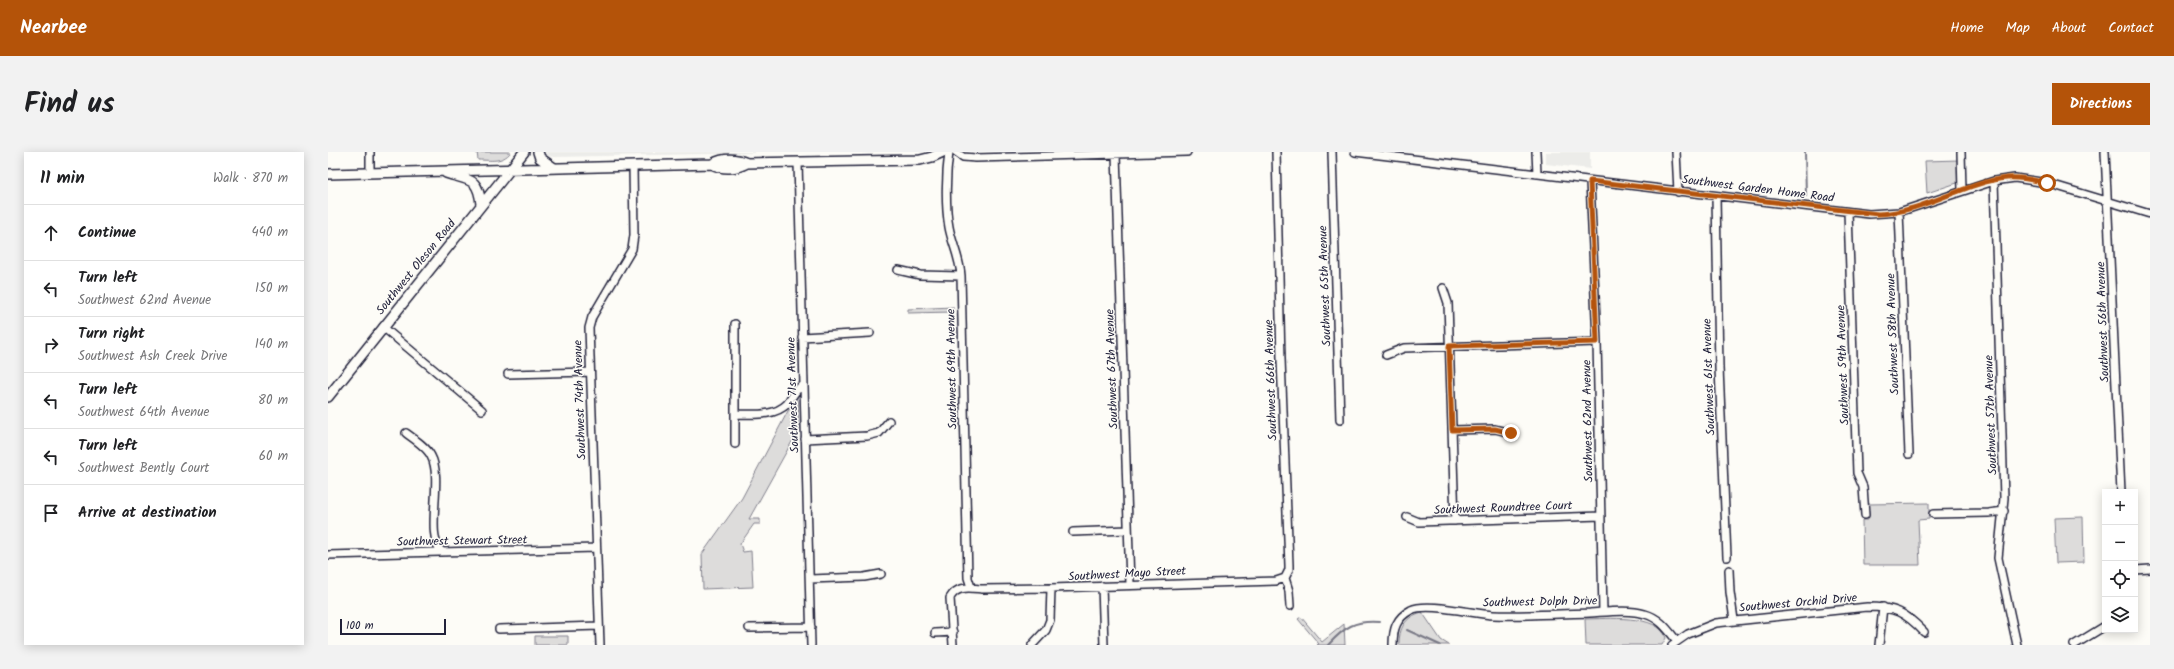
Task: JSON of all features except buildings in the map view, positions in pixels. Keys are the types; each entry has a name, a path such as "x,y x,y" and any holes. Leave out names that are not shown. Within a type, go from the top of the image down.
{"main road":[{"name":"Southwest Oleson Road","path":"328,397 524,152"},
{"path":"538,152 540,158 554,168"},
{"path":"328,174 712,164 719,168 739,167 747,163 920,160 943,152"},
{"path":"439,171 473,182 478,187 481,204"}],"street":[{"path":"370,152 370,173"},
{"name":"Southwest 69th Avenue","path":"949,152 947,166 948,225 959,259 960,276 968,578 971,587"},
{"path":"956,152 963,157 969,158 1187,152"},
{"name":"Southwest 66th Avenue","path":"1276,152 1281,359 1289,565 1289,570 1285,578 1289,591 1290,606"},
{"name":"Southwest 65th Avenue","path":"1332,152 1340,420"},
{"name":"Southwest Garden Home Road","path":"1355,152 1396,155 1678,192 1848,212 1878,214 1899,212 2006,178 2031,179 2150,214"},
{"path":"1536,152 1537,174"},
{"path":"1676,152 1678,192"},
{"path":"1961,152 1962,191"},
{"name":"Southwest 56th Avenue","path":"2105,152 2106,191 2109,202 2121,489"},
{"name":"Southwest 67th Avenue","path":"1116,154 1130,584"},
{"name":"Southwest 71st Avenue","path":"798,163 811,645"},
{"name":"Southwest 74th Avenue","path":"600,645 589,333 591,320 630,253 633,244 633,166"},
{"name":"Southwest 62nd Avenue","path":"1590,181 1597,342 1603,612"},
{"name":"Southwest 57th Avenue","path":"1994,181 2004,511 1999,534 1998,558 2017,645"},
{"name":"Southwest 61st Avenue","path":"1716,196 1719,365 1727,557"},
{"name":"Southwest 59th Avenue","path":"1848,212 1857,473 1863,487 1866,515"},
{"name":"Southwest 58th Avenue","path":"1899,212 1909,454"},
{"path":"898,270 920,275 960,276"},
{"path":"1443,288 1448,302 1455,521"},
{"path":"735,324 735,444"},
{"path":"383,327 482,410"},
{"path":"802,337 870,333"},
{"path":"1386,355 1404,348 1597,342"},
{"path":"508,374 590,372"},
{"path":"735,414 775,412 787,404 798,388 804,385"},
{"path":"805,439 867,436 879,433 889,421"},
{"path":"1452,430 1495,429 1511,433"},
{"path":"406,432 431,455 435,482 435,542 442,552"},
{"path":"1933,514 1989,513 2004,511"},
{"name":"Southwest Roundtree Court","path":"1407,517 1419,522 1601,516"},
{"path":"1073,532 1128,530"},
{"name":"Southwest Stewart Street","path":"328,555 596,548"},
{"path":"2138,570 2150,569"},
{"path":"1729,570 1734,620"},
{"path":"810,579 864,578 881,574"},
{"name":"Southwest Mayo Street","path":"971,587 982,589 1051,588 1130,584 1272,581 1285,578"},
{"path":"1102,586 1104,645"},
{"path":"953,645 950,598 956,590 971,587"},
{"path":"1032,645 1046,630 1050,620 1051,588"},
{"name":"Southwest Dolph Drive","path":"1393,645 1393,632 1396,624 1402,616 1420,607 1499,615 1636,612 1652,616 1664,625 1674,643"},
{"path":"1879,645 1883,607"},
{"name":"Southwest Orchid Drive","path":"1674,643 1704,627 1734,620 1883,607 1905,614 1924,632"},
{"path":"499,629 599,626"},
{"path":"749,628 811,627"},
{"path":"2074,645 2102,628"},
{"path":"935,633 953,632"}],"shaded area":[{"path":"477,152 511,152 508,156 500,159 478,160"},
{"path":"545,152 754,153 554,157 549,156"},
{"path":"1546,152 1590,152 1590,169 1546,164"},
{"path":"1959,160 1960,182 1927,193 1925,161"},
{"path":"953,307 953,312 908,313 908,309"},
{"path":"798,392 799,429 749,519 760,519 760,524 754,524 740,544 743,552 751,551 753,587 703,589 702,554 742,498"},
{"path":"1929,503 1929,519 1918,520 1920,565 1863,565 1862,520 1868,520 1868,504"},
{"path":"2083,517 2084,562 2056,563 2054,518"},
{"path":"1422,612 1441,640 1449,645 1399,645 1400,633 1404,624 1411,617"},
{"path":"1301,617 1322,642 1344,624 1345,645 1317,645 1319,644 1298,619"},
{"path":"1618,618 1643,621 1653,624 1661,630 1666,638 1662,645 1586,645 1585,619"},
{"path":"535,636 568,636 568,645 535,645"}],"waterway":[{"path":"1805,152 1806,196"},
{"path":"1328,645 1345,629 1351,626 1363,622 1380,622"},
{"path":"1407,630 1440,645"}],"route":[{"path":"1511,433 1495,429 1452,430 1449,346 1597,342 1590,181 1858,213 1878,214 1899,212 2006,178 2031,179 2047,183"}]}
